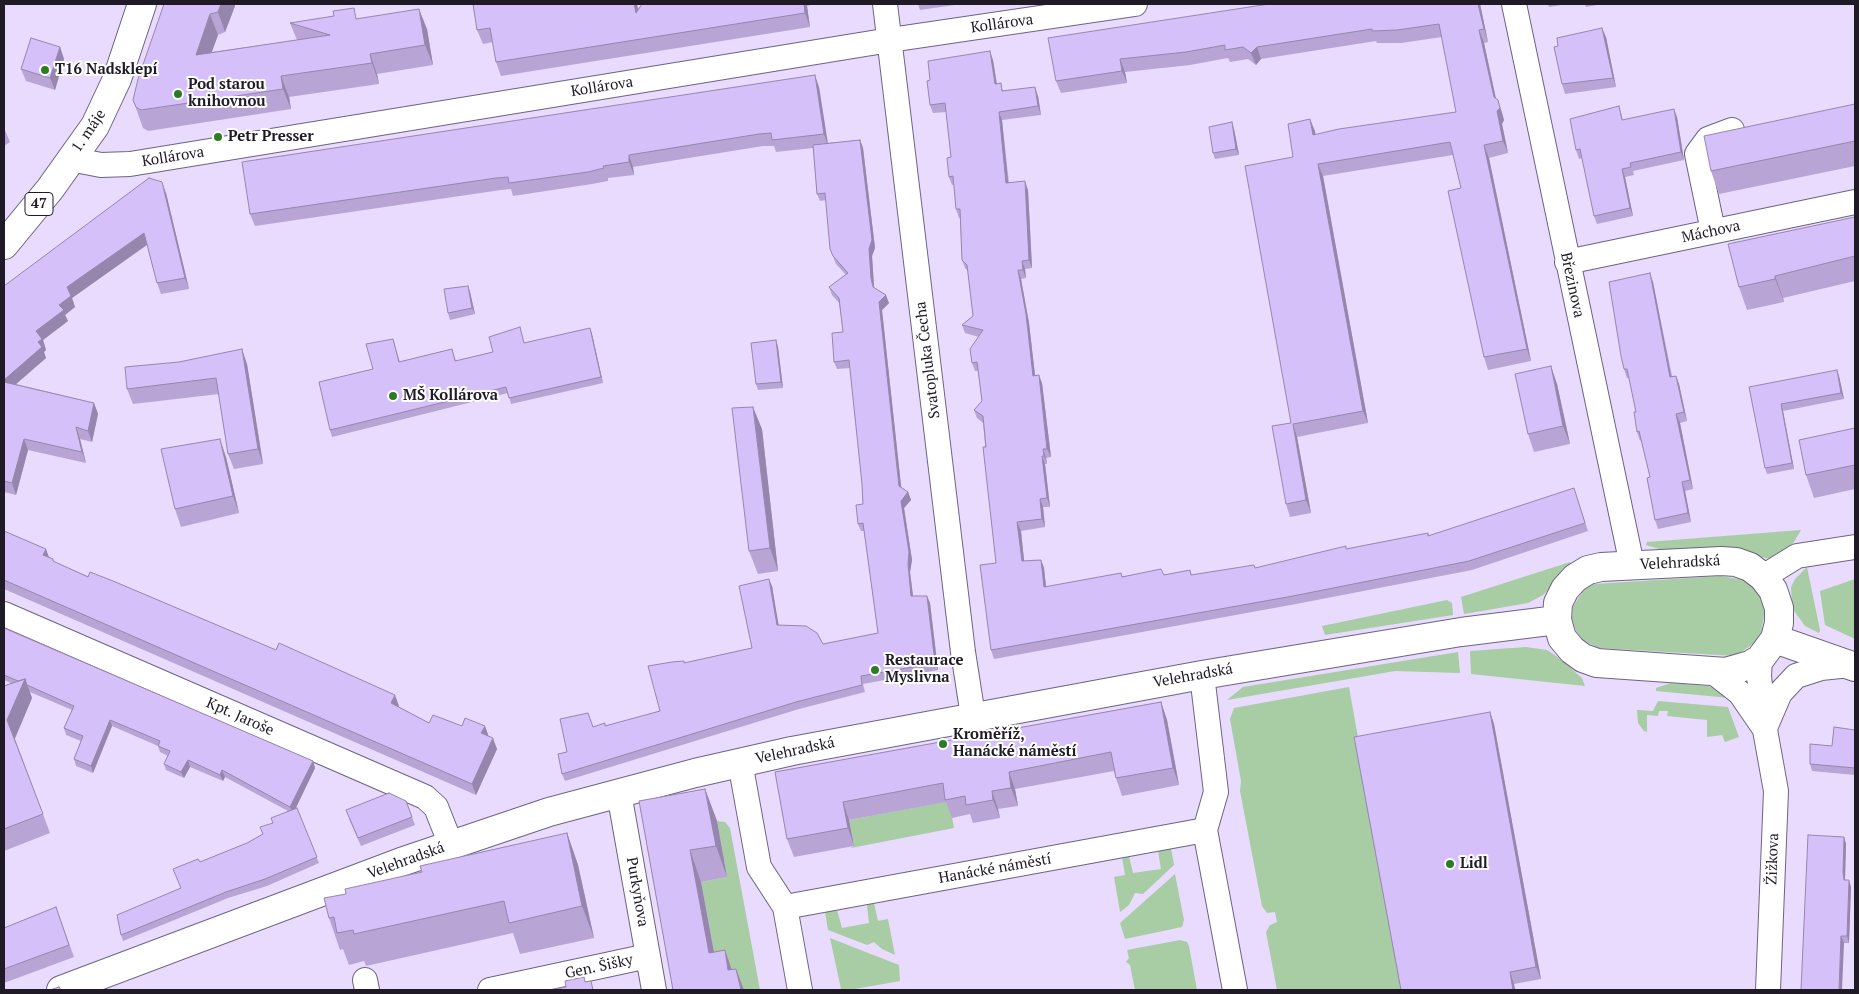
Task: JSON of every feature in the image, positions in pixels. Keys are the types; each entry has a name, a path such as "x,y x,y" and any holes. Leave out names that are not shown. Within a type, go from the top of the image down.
{"main road":[{"name":"1. máje","path":"70,159 122,4"},
{"name":"1. máje","path":"70,159 95,126 108,101 142,4"},
{"name":"47","path":"4,245 50,189 70,159"},
{"name":"Velehradská","path":"61,990 450,845 550,812 619,793 740,762 973,716 1202,674 1461,632 1557,620 1558,603 1565,589 1575,578 1588,570 1721,560 1736,562 1750,567 1763,577 1773,590 1779,608 1779,623 1768,649"},
{"path":"1557,620 1562,638 1572,650 1590,661 1712,671 1739,670 1768,649 1853,666"}],"street":[{"name":"Svatopluka Čecha","path":"885,4 963,652 973,716"},
{"name":"Kollárova","path":"70,159 101,165 130,164 890,40 1135,4"},
{"name":"Březinova","path":"1514,4 1632,566"},
{"path":"1713,231 1697,154 1708,139 1751,126"},
{"name":"Máchova","path":"1567,262 1855,202"},
{"path":"1763,577 1798,556 1855,548"},
{"name":"Kpt. Jaroše","path":"4,614 426,797 436,807 450,845"},
{"name":"Žižkova","path":"1768,649 1759,676 1765,730 1776,791 1768,990"},
{"path":"1765,730 1780,693 1796,676 1820,668 1853,666"},
{"path":"1712,671 1740,693 1765,730"},
{"path":"1202,674 1216,792 1205,830 1235,990"},
{"path":"740,762 759,867 785,907 800,990"},
{"name":"Purkyňova","path":"619,793 654,990"},
{"name":"Hanácké náměstí","path":"785,907 1205,830"},
{"name":"Gen. Šišky","path":"490,990 648,956"}],"green space":[{"path":"1801,530 1791,547 1770,559 1743,552 1666,551 1646,545 1647,542"},
{"path":"1570,562 1572,565 1543,595 1528,603 1464,614 1461,597"},
{"path":"1807,567 1820,630 1819,633 1805,626 1792,608 1791,587 1795,579"},
{"path":"1721,576 1743,580 1753,587 1760,597 1765,610 1761,633 1756,642 1735,656 1598,648 1582,639 1576,631 1572,619 1573,607 1584,589 1594,584"},
{"path":"1855,579 1855,639 1825,625 1820,591"},
{"path":"1447,600 1452,603 1453,615 1325,635 1322,626"},
{"path":"1526,647 1547,650 1582,678 1585,686 1471,674 1470,651"},
{"path":"1458,652 1460,673 1395,671 1227,700 1243,687"},
{"path":"1671,683 1708,686 1718,689 1730,698 1656,691 1656,688"},
{"path":"1349,687 1403,990 1277,990 1266,932 1270,925 1277,922 1275,912 1267,913 1262,906 1240,791 1241,781 1230,719 1234,708"},
{"path":"1658,701 1728,707 1739,737 1725,742 1722,735 1707,737 1707,720 1667,716 1668,711 1659,711 1658,716 1647,715 1647,732 1644,731 1638,723 1637,710 1653,711"},
{"path":"949,801 954,828 851,848 854,845 849,820"},
{"path":"717,821 725,822 730,828 760,990 738,990 720,985 701,882 727,877"},
{"path":"1171,848 1174,865 1143,894 1135,893 1129,905 1120,912 1114,877 1125,875 1122,857 1129,856 1133,873 1161,869 1158,851"},
{"path":"1175,874 1184,920 1182,927 1125,939 1120,923"},
{"path":"874,903 878,921 888,919 895,955 882,949 874,942 867,945 828,930 825,912 837,910 842,928 869,923 867,905"},
{"path":"830,938 899,965 900,981 849,990 841,989"},
{"path":"1180,940 1187,942 1189,946 1197,990 1135,990 1130,965 1126,962 1129,958 1127,950"}],"building":[{"path":"164,4 221,4 218,12 210,14 196,55 330,35 290,23 334,16 333,11 354,8 356,19 419,9 425,45 370,54 372,63 281,76 283,89 141,110 136,107 133,100 138,79"},
{"path":"473,4 634,4 636,13 642,4 804,4 805,13 496,62 490,28 477,30"},
{"path":"1269,4 1478,4 1484,29 1479,30 1494,97 1498,100 1500,108 1497,111 1503,141 1484,145 1527,349 1484,357 1448,191 1461,188 1450,142 1318,164 1363,411 1293,424 1306,500 1286,504 1272,426 1291,423 1245,166 1293,157 1288,124 1310,119 1313,135 1339,129 1456,112 1439,24 1397,30 1372,31 1372,29 1257,47 1251,53 1243,47 1225,50 1225,45 1186,52 1120,59 1122,71 1056,81 1048,38"},
{"path":"1602,28 1613,78 1562,84 1554,47 1558,46 1557,38"},
{"path":"31,38 60,47 50,78 21,69"},
{"path":"990,51 995,84 1001,83 1002,91 1035,87 1038,106 999,112 1006,183 1025,181 1029,260 1022,261 1023,270 1018,270 1026,314 1033,376 1039,375 1047,449 1043,449 1044,456 1042,456 1047,498 1040,499 1042,519 1017,522 1022,561 1041,560 1044,587 1121,573 1122,577 1161,569 1164,575 1190,570 1191,575 1254,565 1255,568 1346,546 1346,549 1428,533 1428,536 1574,488 1585,523 1469,561 1293,596 991,650 980,565 996,563 983,447 986,447 983,416 974,410 982,401 977,362 972,363 970,349 983,330 962,325 973,316 967,265 962,260 960,209 956,209 953,176 949,177 947,158 951,157 945,103 930,105 927,81 930,80 928,61"},
{"path":"815,75 824,134 772,140 771,133 759,134 629,155 629,162 603,166 604,168 588,172 509,183 508,177 496,178 250,214 242,162"},
{"path":"1855,104 1855,141 1711,171 1704,136"},
{"path":"1619,106 1622,120 1674,109 1681,152 1630,163 1631,167 1622,169 1630,208 1594,216 1580,149 1576,150 1570,119"},
{"path":"1232,122 1236,149 1213,153 1209,127"},
{"path":"860,140 872,240 869,249 871,278 873,287 886,295 879,302 899,486 908,492 901,501 909,552 908,564 911,596 927,596 935,663 861,676 862,685 796,702 562,774 558,754 567,752 560,719 588,713 593,727 605,723 605,726 660,711 648,666 684,661 684,663 752,648 739,586 769,579 777,625 806,626 817,633 823,644 878,633 863,523 858,524 856,505 863,504 862,484 849,360 834,362 832,333 843,332 839,298 829,287 848,273 833,256 830,249 825,193 817,194 813,145"},
{"path":"149,178 162,182 185,278 157,283 144,233 67,287 71,296 59,305 64,310 36,331 42,339 38,342 42,347 4,380 4,286"},
{"path":"1855,217 1855,256 1775,276 1775,279 1739,287 1728,244"},
{"path":"1650,273 1670,377 1676,376 1684,412 1676,414 1690,480 1682,482 1688,513 1655,520 1647,478 1650,477 1639,431 1637,432 1634,412 1636,412 1627,369 1624,369 1621,356 1609,282"},
{"path":"468,286 472,308 448,313 444,289"},
{"path":"520,327 524,343 590,328 601,377 509,398 506,387 330,430 319,382 373,369 366,344 393,339 399,362 452,349 455,361 493,352 489,337"},
{"path":"776,340 781,382 756,384 751,343"},
{"path":"242,349 258,449 228,454 216,378 127,389 125,367 179,362"},
{"path":"1551,366 1563,426 1528,434 1515,374"},
{"path":"1837,370 1841,393 1781,404 1792,463 1765,468 1749,387"},
{"path":"4,382 94,403 88,431 76,427 82,452 24,439 12,483 4,481"},
{"path":"753,407 770,548 749,551 732,408"},
{"path":"1855,428 1855,465 1806,475 1799,440"},
{"path":"220,439 233,496 175,509 161,449"},
{"path":"4,531 46,549 43,555 88,577 90,572 276,650 279,643 395,695 391,703 429,723 433,715 462,726 465,718 485,726 481,733 493,738 472,784 4,580"},
{"path":"4,628 313,761 290,807 222,770 220,775 188,760 181,772 164,764 170,751 158,746 160,741 110,720 91,766 74,759 83,736 64,728 74,706 27,685 25,679 18,681 4,675"},
{"path":"25,679 7,720 43,814 4,829 4,686"},
{"path":"1161,702 1173,768 1116,778 1111,752 1009,772 1011,788 992,791 993,800 966,805 965,796 945,800 943,783 843,802 848,828 787,839 775,772"},
{"name":"Lidl","path":"1490,712 1536,967 1510,972 1513,990 1401,990 1354,737"},
{"path":"1834,727 1855,730 1855,768 1810,764 1810,744 1832,746"},
{"path":"705,789 716,846 690,850 709,953 725,950 728,970 736,969 741,990 673,990 639,801"},
{"path":"389,793 406,801 412,817 358,838 346,810"},
{"path":"297,808 317,857 121,935 117,915 181,888 173,869 198,859 200,862 247,843 263,834 260,827 273,823 271,818"},
{"path":"567,833 582,906 509,923 504,901 354,934 353,930 337,933 334,917 329,918 324,898 346,894 345,889 422,872 420,866"},
{"path":"1808,835 1844,837 1843,872 1844,880 1849,880 1847,936 1841,936 1839,990 1801,990"},
{"path":"56,907 69,945 4,969 4,928"},
{"path":"584,977 585,982 591,981 593,990 550,990 566,987 565,981"},
{"path":"59,987 61,990 50,990"}],"place":[{"name":"T16 Nadsklepí","path":"45,70"},
{"name":"Pod starou knihovnou","path":"178,94"},
{"name":"Petr Presser","path":"218,137"},
{"name":"MŠ Kollárova","path":"393,396"},
{"name":"Restaurace Myslivna","path":"875,670"},
{"name":"Kroměříž, Hanácké náměstí","path":"943,744"},
{"name":"Lidl","path":"1450,864"}]}
